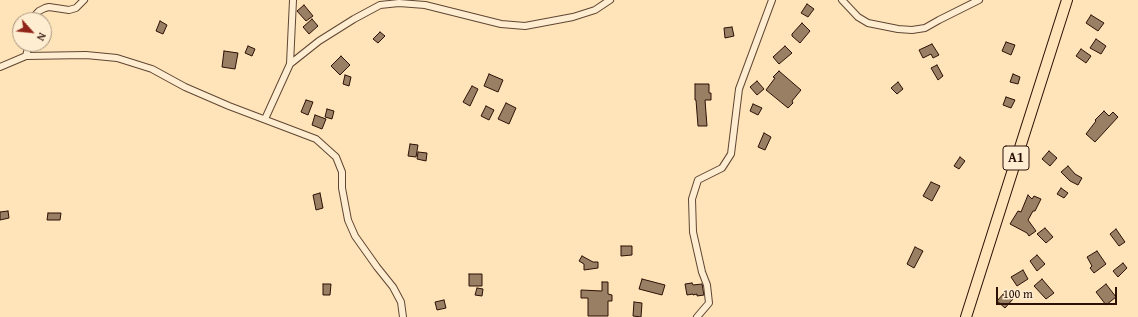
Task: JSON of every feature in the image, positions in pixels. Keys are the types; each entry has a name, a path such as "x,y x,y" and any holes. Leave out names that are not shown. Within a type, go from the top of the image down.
{"main road":[{"name":"A1","path":"966,317 1067,0"}],"street":[{"path":"38,12 49,7 69,10 76,8 84,0"},
{"path":"265,119 290,64 293,0"},
{"path":"290,64 320,41 354,19 380,5 399,3 425,5 501,24 525,26 573,17 595,10 610,0"},
{"path":"697,317 709,303 707,285 702,272 693,232 692,199 698,180 722,168 731,154 739,89 772,0"},
{"path":"842,0 858,17 868,23 898,29 912,30 925,28 979,0"},
{"path":"26,56 27,52"},
{"path":"0,67 26,56 86,55 117,58 152,69 185,87 228,106 316,139 336,157 342,172 342,188 348,220 355,236 393,287 401,302 403,317"}],"building":[{"path":"807,4 814,9 808,17 801,13"},
{"path":"304,5 313,16 306,21 297,11"},
{"path":"1091,15 1104,23 1098,31 1086,23"},
{"path":"312,19 318,26 309,34 303,27"},
{"path":"160,21 167,25 163,34 156,31"},
{"path":"802,23 810,31 800,43 792,36 792,34"},
{"path":"732,27 734,36 725,38 724,28"},
{"path":"380,32 385,36 378,43 373,39"},
{"path":"1096,39 1106,46 1101,54 1090,48"},
{"path":"1006,42 1015,45 1011,55 1002,51"},
{"path":"932,44 939,55 933,58 931,54 923,58 919,50"},
{"path":"248,46 255,49 252,56 245,53"},
{"path":"785,46 792,53 779,64 773,57"},
{"path":"1081,49 1091,56 1086,63 1076,56"},
{"path":"224,51 238,53 235,69 222,67"},
{"path":"341,56 350,65 340,75 331,66"},
{"path":"937,65 943,76 938,80 931,68"},
{"path":"779,71 801,90 788,108 766,90 775,78 773,77"},
{"path":"489,74 503,80 498,92 484,86"},
{"path":"1013,74 1020,77 1018,84 1010,82"},
{"path":"345,75 351,77 349,86 343,84"},
{"path":"757,81 764,89 757,95 750,87"},
{"path":"898,82 903,89 897,94 891,88"},
{"path":"695,84 709,84 711,100 705,100 707,126 698,126"},
{"path":"472,86 478,89 470,106 463,102"},
{"path":"1006,97 1015,100 1011,108 1003,105"},
{"path":"306,100 313,102 308,115 301,112"},
{"path":"506,103 516,108 509,124 498,119"},
{"path":"753,104 762,108 758,115 750,111"},
{"path":"486,106 494,110 489,120 481,116"},
{"path":"327,109 334,111 332,119 325,117"},
{"path":"1104,111 1109,116 1113,112 1118,117 1095,142 1086,134 1096,121 1095,120"},
{"path":"315,115 326,119 322,129 312,125"},
{"path":"764,133 771,137 765,150 758,147"},
{"path":"410,144 418,145 416,157 408,156"},
{"path":"1049,151 1057,158 1050,166 1042,159"},
{"path":"418,152 427,153 426,161 417,159"},
{"path":"960,157 965,161 959,169 954,166"},
{"path":"1068,166 1075,174 1082,178 1078,185 1070,181 1061,172"},
{"path":"931,182 940,186 932,201 923,196"},
{"path":"1061,188 1068,193 1064,198 1057,194"},
{"path":"320,193 323,208 316,210 313,195"},
{"path":"1028,195 1032,199 1034,196 1041,199 1035,211 1033,211 1028,220 1036,231 1029,236 1027,233 1010,224 1018,211 1021,212"},
{"path":"8,211 9,218 0,220 0,212"},
{"path":"48,213 61,213 60,220 47,220"},
{"path":"1045,228 1053,237 1046,243 1037,234"},
{"path":"1116,229 1125,242 1119,246 1110,234"},
{"path":"621,246 632,246 632,255 621,256"},
{"path":"915,247 923,251 914,268 907,264"},
{"path":"1097,251 1106,264 1094,273 1090,268 1092,266 1087,257"},
{"path":"1037,255 1045,264 1037,271 1030,261"},
{"path":"582,256 593,262 598,262 598,268 584,270 584,264 579,261"},
{"path":"1123,263 1127,268 1118,277 1113,271"},
{"path":"1023,270 1028,279 1017,286 1011,277"},
{"path":"469,274 482,274 482,286 469,286"},
{"path":"642,279 665,285 662,295 639,289"},
{"path":"1042,279 1054,293 1046,299 1034,286"},
{"path":"602,282 608,282 608,294 612,295 612,301 608,301 608,316 588,316 588,298 581,298 581,290 602,291"},
{"path":"692,283 693,285 702,284 704,295 687,295 685,284"},
{"path":"323,284 331,284 330,295 323,295"},
{"path":"1106,284 1116,297 1106,305 1096,292"},
{"path":"477,288 483,289 482,296 475,295"},
{"path":"1005,292 1013,299 1005,308 997,301"},
{"path":"444,300 446,308 437,310 435,302"},
{"path":"634,302 642,303 641,317 633,316"}]}
